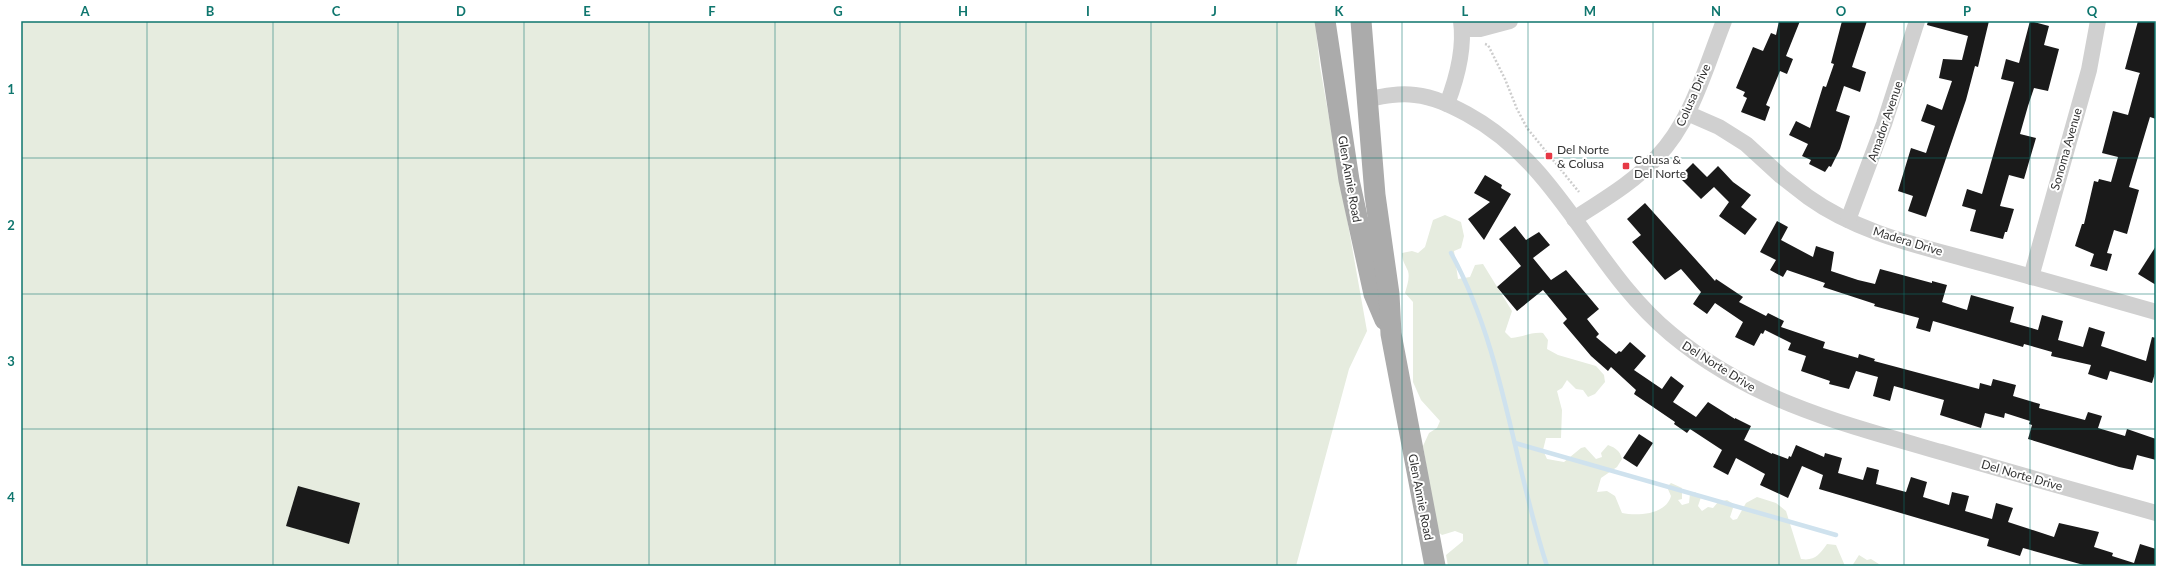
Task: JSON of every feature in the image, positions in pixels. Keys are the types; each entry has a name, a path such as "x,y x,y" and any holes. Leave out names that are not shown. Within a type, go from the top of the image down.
{"main road":[{"name":"Glen Annie Road","path":"1325,21 1337,105 1362,242 1374,294 1390,334"},
{"name":"Glen Annie Road","path":"1361,21 1369,99 1374,181 1389,294 1390,334 1435,566"}],"street":[{"name":"Colusa Drive","path":"1574,219 1636,176 1658,156 1676,132 1687,113 1724,21"},
{"name":"Amador Avenue","path":"1848,220 1884,124 1917,21"},
{"name":"Sonoma Avenue","path":"2031,277 2089,70 2098,21"},
{"path":"1447,104 1454,87 1461,55 1462,25 1480,29 1504,22"},
{"name":"Del Norte Drive","path":"1369,99 1396,94 1416,95 1447,104 1484,123 1515,147 1542,175 1610,269 1648,314 1670,334 1699,355 1748,386 1779,401 1848,425 2156,513"},
{"name":"Madera Drive","path":"1687,113 1733,135 1808,197 1848,220 1905,241 2156,312"}],"path":[{"path":"1480,43 1488,45 1527,128 1579,192"}],"shaded area":[{"path":"21,21 1315,21 1320,67 1367,331 1349,369 1296,566 21,566"},
{"path":"1445,215 1461,222 1464,236 1461,248 1454,251 1458,279 1470,277 1475,265 1483,264 1512,311 1505,332 1511,338 1535,333 1543,333 1548,340 1547,349 1558,355 1596,366 1604,375 1605,382 1595,394 1588,397 1583,390 1576,389 1567,380 1562,388 1557,391 1562,410 1561,438 1546,438 1543,450 1547,459 1564,462 1581,448 1585,447 1596,459 1602,457 1601,453 1608,445 1615,449 1619,452 1622,459 1617,467 1601,478 1597,492 1607,491 1615,496 1622,513 1643,514 1657,511 1668,502 1671,496 1667,487 1671,483 1682,488 1682,499 1678,500 1682,505 1689,503 1690,494 1695,492 1701,497 1698,506 1702,511 1708,507 1713,508 1718,502 1727,500 1732,503 1733,508 1730,517 1733,520 1737,519 1746,503 1757,497 1776,503 1786,511 1801,559 1813,558 1822,551 1827,544 1836,545 1845,566 1448,566 1446,555 1463,541 1463,534 1455,531 1442,535 1437,531 1423,446 1429,433 1437,428 1440,421 1421,400 1413,382 1413,302 1405,293 1409,274 1403,260 1402,253 1412,251 1418,253 1425,247 1433,220"},
{"path":"1859,555 1867,560 1871,559 1882,566 1852,566"}],"building":[{"path":"1779,21 1800,21 1786,56 1793,59 1787,74 1780,71 1766,105 1770,107 1765,121 1741,112 1747,98 1743,96 1745,92 1736,88 1753,47 1763,51 1771,33 1776,35"},
{"path":"1842,21 1867,21 1852,67 1866,72 1860,92 1844,86 1836,111 1850,116 1840,149 1831,167 1829,166 1825,172 1809,164 1811,160 1802,156 1808,144 1789,135 1796,121 1810,128 1823,86 1826,87 1834,64 1831,63"},
{"path":"1928,21 1989,21 1978,67 1975,66 1966,100 1926,217 1908,211 1913,196 1898,191 1911,148 1926,153 1935,126 1921,121 1927,104 1942,110 1952,81 1939,78 1943,59 1962,60 1968,36 1927,25"},
{"path":"2030,21 2049,26 2044,45 2059,49 2048,91 2034,88 2028,106 2020,134 2036,138 2024,179 2009,175 2000,206 2014,209 2007,232 2005,232 2003,239 1970,231 1976,210 1962,206 1967,189 1982,194 2014,82 2001,79 2006,59 2019,63"},
{"path":"2138,21 2156,21 2156,119 2150,117 2129,187 2139,190 2127,234 2114,230 2107,253 2112,254 2107,271 2090,266 2094,254 2075,246 2082,224 2084,224 2094,181 2098,182 2099,179 2111,182 2118,157 2102,153 2113,111 2128,115 2140,73 2125,69"},
{"path":"1693,163 1707,177 1718,166 1733,182 1751,195 1741,207 1757,219 1745,235 1719,216 1729,202 1714,187 1701,199 1679,177"},
{"path":"1485,175 1502,185 1501,188 1511,194 1484,240 1468,219 1490,202 1474,193"},
{"path":"1645,203 1715,281 1716,279 1743,297 1739,302 1766,316 1768,313 1784,321 1781,327 1825,342 1823,348 1858,358 1859,354 1875,359 1874,361 1979,389 1980,383 1991,386 1993,379 2016,385 2013,396 2040,404 2039,408 2085,420 2088,412 2102,416 2098,428 2125,436 2127,429 2156,439 2156,460 2137,455 2133,470 2119,467 2028,439 2032,425 2029,424 2030,421 2005,413 2004,418 1985,413 1981,428 1940,415 1944,400 1894,386 1890,401 1873,396 1878,377 1856,371 1849,389 1829,384 1830,381 1801,371 1806,356 1788,350 1791,343 1765,330 1763,334 1761,333 1754,346 1735,337 1743,322 1715,303 1707,314 1693,304 1701,292 1681,269 1665,280 1632,242 1641,235 1627,219"},
{"path":"1777,221 1788,227 1781,240 1813,257 1816,246 1834,252 1831,271 1858,280 1875,284 1880,269 1932,283 1932,281 1947,285 1942,302 1967,310 1971,295 2014,307 2010,322 2038,330 2042,315 2063,321 2058,340 2083,347 2089,327 2105,332 2101,346 2146,361 2152,337 2156,338 2156,370 2152,383 2110,371 2107,380 2088,374 2091,365 2051,356 2052,352 2024,344 2023,347 1933,321 1930,332 1916,328 1919,318 1874,306 1875,304 1823,287 1825,283 1787,270 1783,277 1770,270 1776,260 1760,252"},
{"path":"1515,226 1526,240 1539,232 1550,245 1533,258 1551,280 1566,270 1599,309 1587,319 1599,334 1596,337 1616,354 1619,351 1621,352 1630,342 1646,356 1634,370 1662,389 1671,376 1684,386 1673,402 1696,417 1708,402 1735,419 1751,426 1744,440 1772,454 1788,459 1789,456 1791,457 1796,445 1824,457 1825,453 1842,458 1838,473 1863,480 1867,467 1879,470 1876,484 1906,492 1911,477 1927,482 1923,497 1949,505 1952,492 1969,496 1965,511 1992,519 1996,503 2013,508 2008,522 2054,537 2059,523 2099,532 2094,547 2113,553 2112,556 2134,563 2140,544 2156,549 2156,566 2087,566 2023,548 2020,556 1987,546 1989,539 1819,489 1823,475 1802,466 1788,498 1760,485 1765,474 1736,458 1728,475 1713,467 1722,450 1690,429 1687,433 1674,424 1675,422 1634,394 1636,390 1611,367 1608,371 1591,356 1563,323 1567,319 1543,290 1517,311 1497,287 1521,266 1499,239"},
{"path":"2156,246 2156,285 2138,274"},
{"path":"1639,434 1653,443 1637,467 1623,458"},
{"path":"298,486 360,503 349,544 286,526"}],"waterway":[{"path":"1451,253 1469,290 1484,328 1506,407 1535,527 1547,566"},
{"path":"1515,443 1836,535"}],"place":[{"name":"Del Norte & Colusa","path":"1549,156"},
{"name":"Colusa & Del Norte","path":"1626,166"}]}
